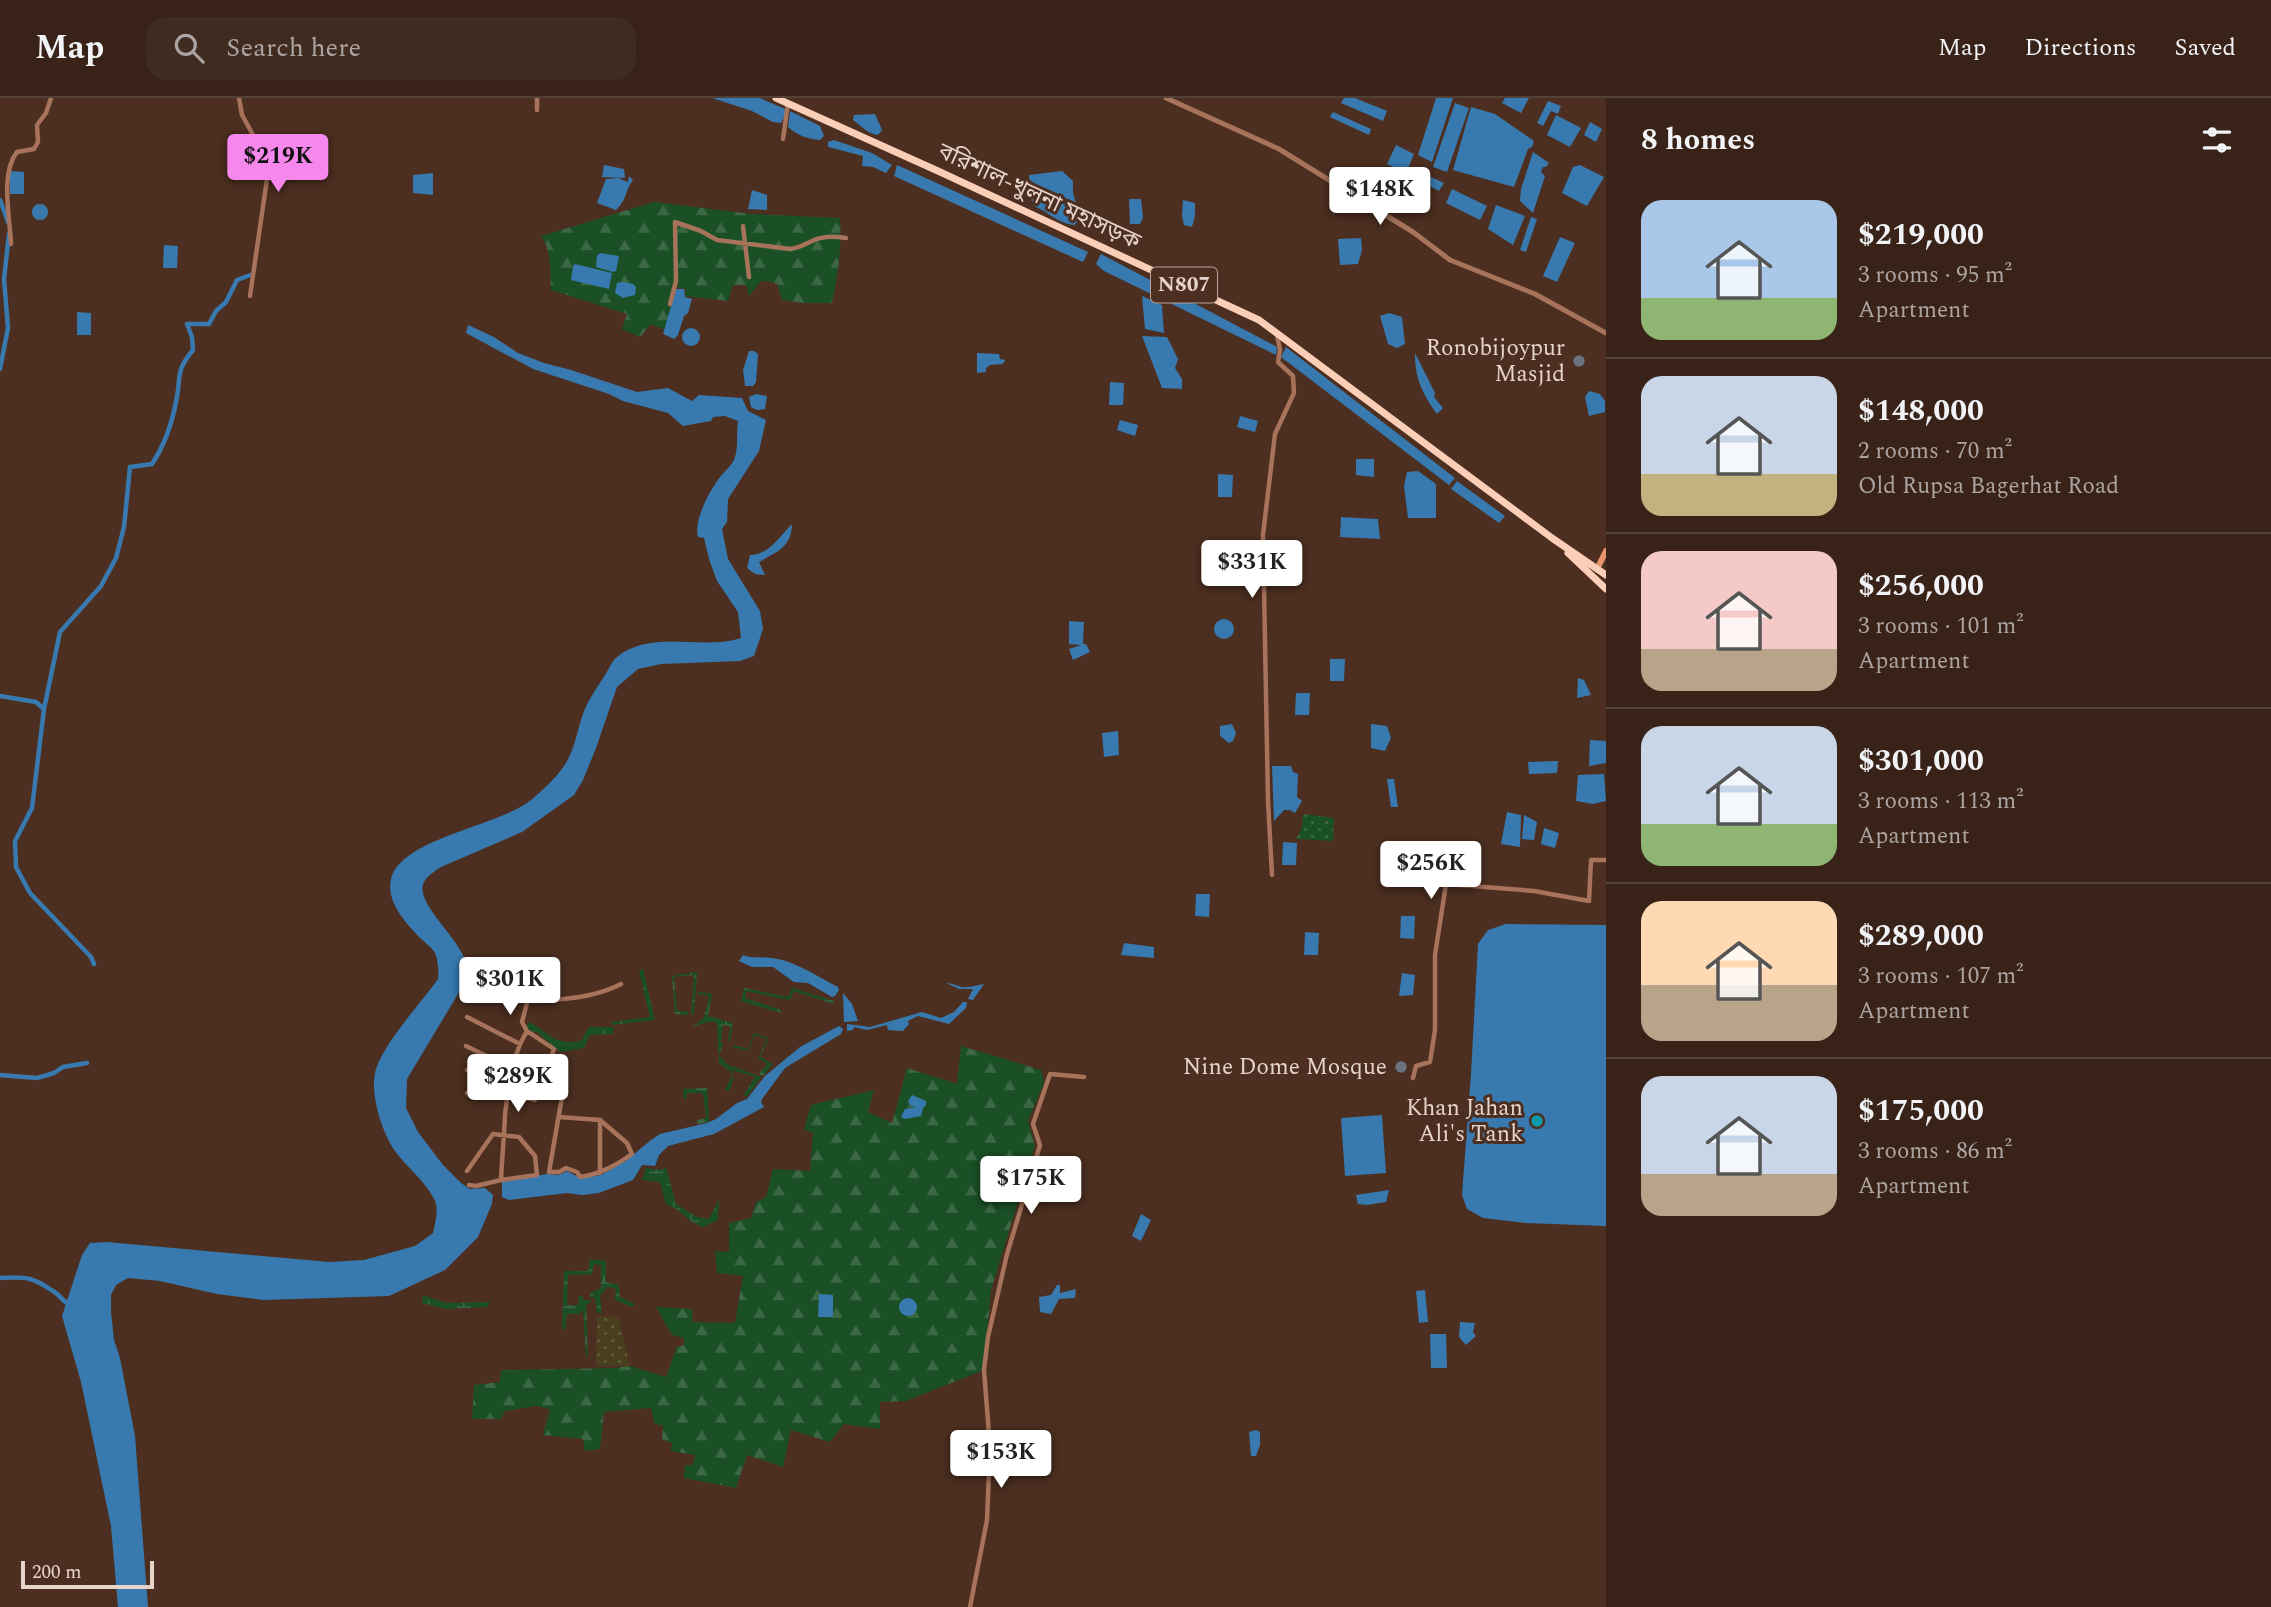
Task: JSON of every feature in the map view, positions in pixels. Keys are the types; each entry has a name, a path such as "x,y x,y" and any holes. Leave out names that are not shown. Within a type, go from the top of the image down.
{"highway":[{"name":"বরিশাল-খুলনা মহাসড়ক","path":"776,98 1258,320 1606,575"},
{"name":"বরিশাল-খুলনা মহাসড়ক","path":"1552,538 1606,589"}],"main road":[{"path":"1597,569 1606,551"}],"street":[{"path":"11,244 8,199 10,160 17,152 34,149 38,142 37,125 46,113 51,98"},
{"path":"239,98 243,116 263,153 267,179 250,296"},
{"path":"537,98 537,110"},
{"path":"1166,98 1279,149 1413,232 1450,260 1535,294 1606,333"},
{"path":"783,139 788,105"},
{"path":"670,304 676,281 675,222 717,240 790,249 799,248 818,238 846,238"},
{"path":"743,226 749,277"},
{"path":"1272,875 1263,536 1275,434 1294,393 1293,376 1278,362 1280,350 1276,334"},
{"path":"1413,1078 1416,1066 1430,1062 1435,1030 1434,955 1446,884 1534,891 1589,901 1591,860 1606,860"},
{"path":"472,988 496,997 528,999 593,995 621,984"},
{"path":"467,1093 508,1093 535,1100 554,1049 527,1031 522,1022 528,999"},
{"path":"467,1017 520,1044"},
{"path":"501,1180 508,1081 527,1031"},
{"path":"466,1046 512,1068"},
{"path":"467,1070 508,1081"},
{"path":"970,1607 987,1520 990,1447 985,1359 1007,1254 1040,1145 1033,1124 1050,1073 1084,1077"},
{"path":"539,1090 562,1097 549,1172"},
{"path":"469,1185 477,1186 559,1172 566,1168 577,1172 580,1177 600,1173 632,1154 627,1143 600,1120 559,1117"},
{"path":"600,1120 600,1173"},
{"path":"467,1171 493,1135 504,1135 519,1137 535,1156 537,1175"}],"green space":[{"path":"654,202 752,214 840,218 839,260 832,303 782,300 777,284 768,281 761,281 749,296 746,285 733,285 728,301 685,296 686,289 676,287 665,330 651,324 640,337 622,329 627,314 551,290 549,255 541,236"},
{"path":"1303,814 1334,818 1333,841 1296,839 1302,828"},
{"path":"643,969 655,1020 612,1025 611,1022 650,1017 639,971"},
{"path":"697,972 694,1014 691,1015 694,975 674,977 677,1011 688,1012 688,1015 675,1014 672,976"},
{"path":"744,988 788,997 792,988 834,1001 833,1004 794,991 790,1000 746,991 745,998 781,1010 781,1013 741,1001"},
{"path":"698,994 712,994 708,1016 733,1023 730,1041 730,1026 723,1025 723,1044 719,1055 728,1065 761,1077 747,1097 743,1096 755,1077 732,1070 733,1080 729,1091 725,1090 732,1076 730,1071 719,1063 717,1024 713,1021 693,1026 704,1018 709,996"},
{"path":"529,1022 564,1042 581,1041 589,1027 614,1027 613,1034 590,1035 584,1048 560,1052 537,1032 523,1031"},
{"path":"754,1033 769,1038 760,1057 773,1064 763,1076 759,1074 767,1064 758,1058 767,1039 755,1035 748,1051 733,1047 748,1049"},
{"path":"961,1046 1041,1070 1044,1083 1028,1121 1035,1146 991,1290 984,1370 906,1401 880,1402 880,1429 844,1424 830,1442 791,1430 783,1467 747,1455 736,1488 684,1478 685,1465 693,1465 695,1455 671,1451 672,1443 662,1439 663,1426 654,1423 651,1408 604,1412 600,1449 585,1451 583,1439 543,1435 550,1409 536,1406 505,1411 501,1419 472,1419 474,1385 500,1382 501,1370 630,1366 666,1377 677,1347 684,1345 684,1338 672,1335 656,1307 692,1309 693,1322 735,1323 743,1276 717,1273 715,1251 729,1252 729,1223 751,1218 756,1202 766,1197 773,1169 810,1171 813,1133 804,1130 811,1105 874,1090 868,1112 892,1123 907,1068 957,1084"},
{"path":"707,1088 709,1122 697,1124 697,1120 706,1118 703,1093 687,1093 687,1099 684,1099 683,1089"},
{"path":"666,1167 676,1204 697,1217 709,1219 719,1199 718,1220 703,1227 697,1225 666,1204 660,1182 642,1180 646,1168 661,1170"},
{"path":"590,1259 606,1261 606,1282 619,1285 620,1297 635,1304 632,1307 615,1300 616,1289 607,1287 600,1296 602,1313 597,1313 595,1298 590,1297 590,1293 601,1288 601,1265 594,1264 592,1274 568,1275 567,1305 578,1305 579,1296 583,1296 583,1300 592,1300 586,1306 586,1357 583,1309 580,1314 567,1314 565,1330 562,1329 564,1271 588,1271"},
{"path":"423,1295 446,1303 490,1302 487,1307 445,1309 422,1303"}],"sand":[{"path":"597,1316 618,1317 630,1366 596,1366"}],"water":[{"path":"712,98 760,98 785,109 786,113 781,123 773,122 752,111"},
{"path":"1344,98 1355,98 1387,111 1383,121 1341,103"},
{"path":"1436,98 1453,98 1432,162 1418,155"},
{"path":"1505,98 1529,98 1521,113 1502,103"},
{"path":"1548,101 1561,106 1558,114 1551,111 1543,126 1537,123"},
{"path":"1455,103 1469,108 1447,172 1433,167"},
{"path":"1471,107 1495,114 1534,141 1528,149 1514,187 1453,170"},
{"path":"790,111 820,126 824,136 820,140 811,139 791,130 788,127"},
{"path":"1333,112 1371,129 1369,135 1330,117"},
{"path":"875,114 882,130 878,135 853,120 854,115"},
{"path":"1556,115 1581,128 1570,147 1547,135"},
{"path":"1590,122 1602,129 1596,142 1584,135"},
{"path":"834,140 872,153 892,165 886,173 873,167 862,166 863,156 828,147 828,142"},
{"path":"1396,145 1414,154 1406,173 1387,164"},
{"path":"1533,152 1549,163 1541,172 1545,176 1533,213 1520,201 1521,189"},
{"path":"604,165 624,169 625,178 602,177"},
{"path":"897,165 1088,252 1083,262 894,176"},
{"path":"1580,165 1604,177 1587,206 1562,193 1573,167"},
{"path":"10,171 24,172 24,194 10,194"},
{"path":"1062,171 1073,181 1073,193 1080,215 1075,225 1059,220 1034,206 1030,197 1029,175"},
{"path":"1420,172 1444,183 1439,191 1416,179"},
{"path":"433,173 433,195 413,193 413,175"},
{"path":"629,176 633,180 616,210 597,203 606,179 618,178 628,182"},
{"path":"1452,189 1487,206 1480,220 1446,203"},
{"path":"752,190 767,195 767,210 748,209"},
{"path":"1129,199 1141,199 1143,218 1140,224 1130,224"},
{"path":"1183,200 1195,203 1192,227 1184,225"},
{"path":"40,204 48,212 40,220 32,212"},
{"path":"1496,205 1525,216 1513,245 1488,229"},
{"path":"1531,217 1537,219 1526,252 1520,250"},
{"path":"1560,237 1575,243 1557,282 1543,276"},
{"path":"1361,238 1362,250 1358,264 1340,265 1338,239"},
{"path":"164,245 178,246 177,268 163,268"},
{"path":"600,253 619,256 616,271 596,267"},
{"path":"1101,254 1277,347 1276,355 1104,271 1096,264"},
{"path":"575,264 612,273 609,289 571,280"},
{"path":"617,283 636,287 635,295 623,298 615,293"},
{"path":"676,289 684,289 685,297 692,299 674,339 663,334"},
{"path":"1142,296 1162,305 1164,333 1145,329"},
{"path":"77,312 91,313 91,335 77,335"},
{"path":"1389,313 1402,317 1405,344 1397,348 1388,344 1380,316"},
{"path":"468,325 494,337 518,353 637,392 668,388 692,401 699,395 742,398 748,411 766,420 759,451 728,499 727,522 722,529 728,559 760,611 763,629 754,656 740,661 661,664 638,669 617,687 596,748 574,795 522,832 441,867 424,882 426,901 458,946 467,972 464,984 407,1079 406,1108 418,1132 443,1165 461,1183 470,1189 485,1188 493,1195 478,1237 445,1270 389,1296 264,1300 217,1294 160,1281 128,1278 116,1285 111,1295 111,1312 114,1340 135,1436 148,1607 118,1607 111,1526 81,1382 62,1316 82,1255 90,1243 107,1242 329,1262 364,1260 415,1246 433,1233 437,1213 435,1201 423,1182 392,1147 379,1116 374,1093 375,1073 385,1050 438,979 435,953 398,911 391,896 391,879 399,865 413,853 431,843 516,809 549,784 568,760 586,706 617,657 645,644 710,643 741,638 738,612 717,581 704,538 698,537 697,530 707,497 734,460 738,421 725,416 713,417 711,421 683,426 668,413 623,401 533,369 466,333"},
{"path":"691,328 697,331 700,337 697,343 691,346 685,343 682,337 685,331"},
{"path":"1142,336 1167,337 1178,359 1175,368 1182,379 1182,389 1162,388"},
{"path":"1286,347 1455,478 1449,485 1281,357"},
{"path":"749,351 758,354 756,382 753,386 745,386 743,370"},
{"path":"977,353 999,354 1000,359 1005,361 1002,364 990,365 986,372 977,373"},
{"path":"1415,353 1435,393 1434,397 1443,408 1437,414 1420,385"},
{"path":"1110,382 1124,383 1123,405 1109,405"},
{"path":"1589,391 1600,394 1605,401 1605,412 1589,416 1585,397"},
{"path":"756,394 767,396 765,409 757,410 751,407 749,397"},
{"path":"1240,416 1258,421 1255,432 1237,427"},
{"path":"1120,420 1138,425 1135,436 1117,430"},
{"path":"1356,459 1374,459 1374,477 1356,475"},
{"path":"1418,471 1436,484 1436,518 1408,518 1404,486 1407,472"},
{"path":"1218,474 1233,475 1232,497 1218,497"},
{"path":"1457,481 1505,516 1499,523 1451,489"},
{"path":"1341,517 1378,519 1380,539 1340,537"},
{"path":"791,525 786,544 759,562 765,575 755,574 747,568 750,555 768,549"},
{"path":"1224,619 1231,622 1234,629 1231,636 1224,639 1217,636 1214,629 1217,622"},
{"path":"1069,621 1084,622 1083,644 1086,644 1090,652 1073,660 1069,649 1081,645 1069,644"},
{"path":"1330,659 1345,659 1344,681 1330,681"},
{"path":"1578,678 1584,680 1591,695 1577,698"},
{"path":"1296,693 1310,693 1309,715 1295,715"},
{"path":"1232,724 1236,733 1233,741 1229,743 1220,736 1220,726"},
{"path":"1371,724 1387,726 1391,738 1385,751 1371,748"},
{"path":"1118,731 1119,755 1104,757 1102,733"},
{"path":"1590,740 1606,741 1606,763 1589,766"},
{"path":"1558,761 1557,773 1529,774 1528,762"},
{"path":"1272,766 1291,766 1293,772 1298,774 1297,797 1302,801 1295,813 1284,810 1274,821"},
{"path":"1604,774 1606,801 1593,804 1576,801 1578,775"},
{"path":"1387,779 1394,779 1398,807 1391,807"},
{"path":"1507,812 1521,815 1520,847 1501,844"},
{"path":"1524,815 1537,822 1534,840 1522,839"},
{"path":"1544,828 1559,833 1555,848 1541,844"},
{"path":"1283,842 1297,843 1296,865 1282,865"},
{"path":"1196,894 1210,894 1209,917 1195,916"},
{"path":"1401,916 1415,916 1414,939 1400,938"},
{"name":"Khan Jahan Ali's Tank","path":"1506,924 1606,925 1606,1226 1526,1223 1483,1218 1467,1209 1462,1195 1478,944 1488,930"},
{"path":"1305,932 1319,933 1318,955 1304,955"},
{"path":"1124,943 1154,947 1154,958 1121,955"},
{"path":"743,955 780,959 806,970 839,990 832,997 808,983 794,982 773,967 752,967 739,961"},
{"path":"1402,973 1415,975 1413,995 1399,996"},
{"path":"946,983 965,987 984,984 973,1000 968,999 973,989 959,989"},
{"path":"843,993 852,1004 858,1021 844,1022"},
{"path":"963,1002 967,1002 966,1008 949,1024 918,1016 908,1021 909,1024 903,1031 888,1030 887,1025 867,1030 854,1027 853,1030 847,1031 847,1024 870,1027 922,1012 941,1018 954,1012"},
{"path":"839,1026 843,1029 841,1034 785,1068 762,1099 764,1107 714,1134 668,1146 659,1155 655,1166 642,1165 633,1180 599,1193 567,1193 509,1200 502,1197 502,1182 547,1174 559,1175 567,1171 580,1178 601,1175 627,1160 660,1134 716,1119 747,1099 765,1076 800,1047"},
{"path":"912,1095 926,1101 926,1105 921,1116 905,1119 901,1117 905,1109 916,1107 908,1101"},
{"path":"1382,1115 1386,1173 1345,1176 1341,1118"},
{"path":"1389,1190 1386,1202 1358,1204 1356,1195"},
{"path":"1141,1214 1151,1220 1141,1241 1132,1236"},
{"path":"1057,1285 1060,1285 1060,1293 1076,1289 1075,1298 1059,1299 1051,1314 1040,1312 1039,1297 1051,1295"},
{"path":"1425,1290 1428,1322 1419,1323 1416,1291"},
{"path":"819,1294 833,1295 833,1317 818,1317"},
{"path":"908,1298 914,1301 917,1307 914,1313 908,1316 902,1313 899,1307 902,1301"},
{"path":"1460,1322 1475,1323 1473,1332 1476,1336 1466,1345 1459,1337"},
{"path":"1430,1334 1446,1334 1447,1368 1431,1368"},
{"path":"1249,1432 1260,1432 1260,1445 1256,1456 1251,1456"}],"waterway":[{"path":"0,200 8,222"},
{"path":"0,369 8,328 4,279 9,234"},
{"path":"44,709 60,632 101,586 116,558 124,527 130,467 152,464 167,434 181,370 193,350 187,324 209,324 216,311 226,302 237,280 253,274"},
{"path":"0,696 36,702 44,709 32,808 15,841 16,867 30,893 91,957 94,964"},
{"path":"0,1075 37,1078 63,1067 87,1063"},
{"path":"0,1278 33,1280 70,1305"}],"place":[{"name":"Ronobijoypur Masjid","path":"1579,361"},
{"name":"Nine Dome Mosque","path":"1401,1067"},
{"name":"Khan Jahan Ali's Tank","path":"1537,1121"}]}
